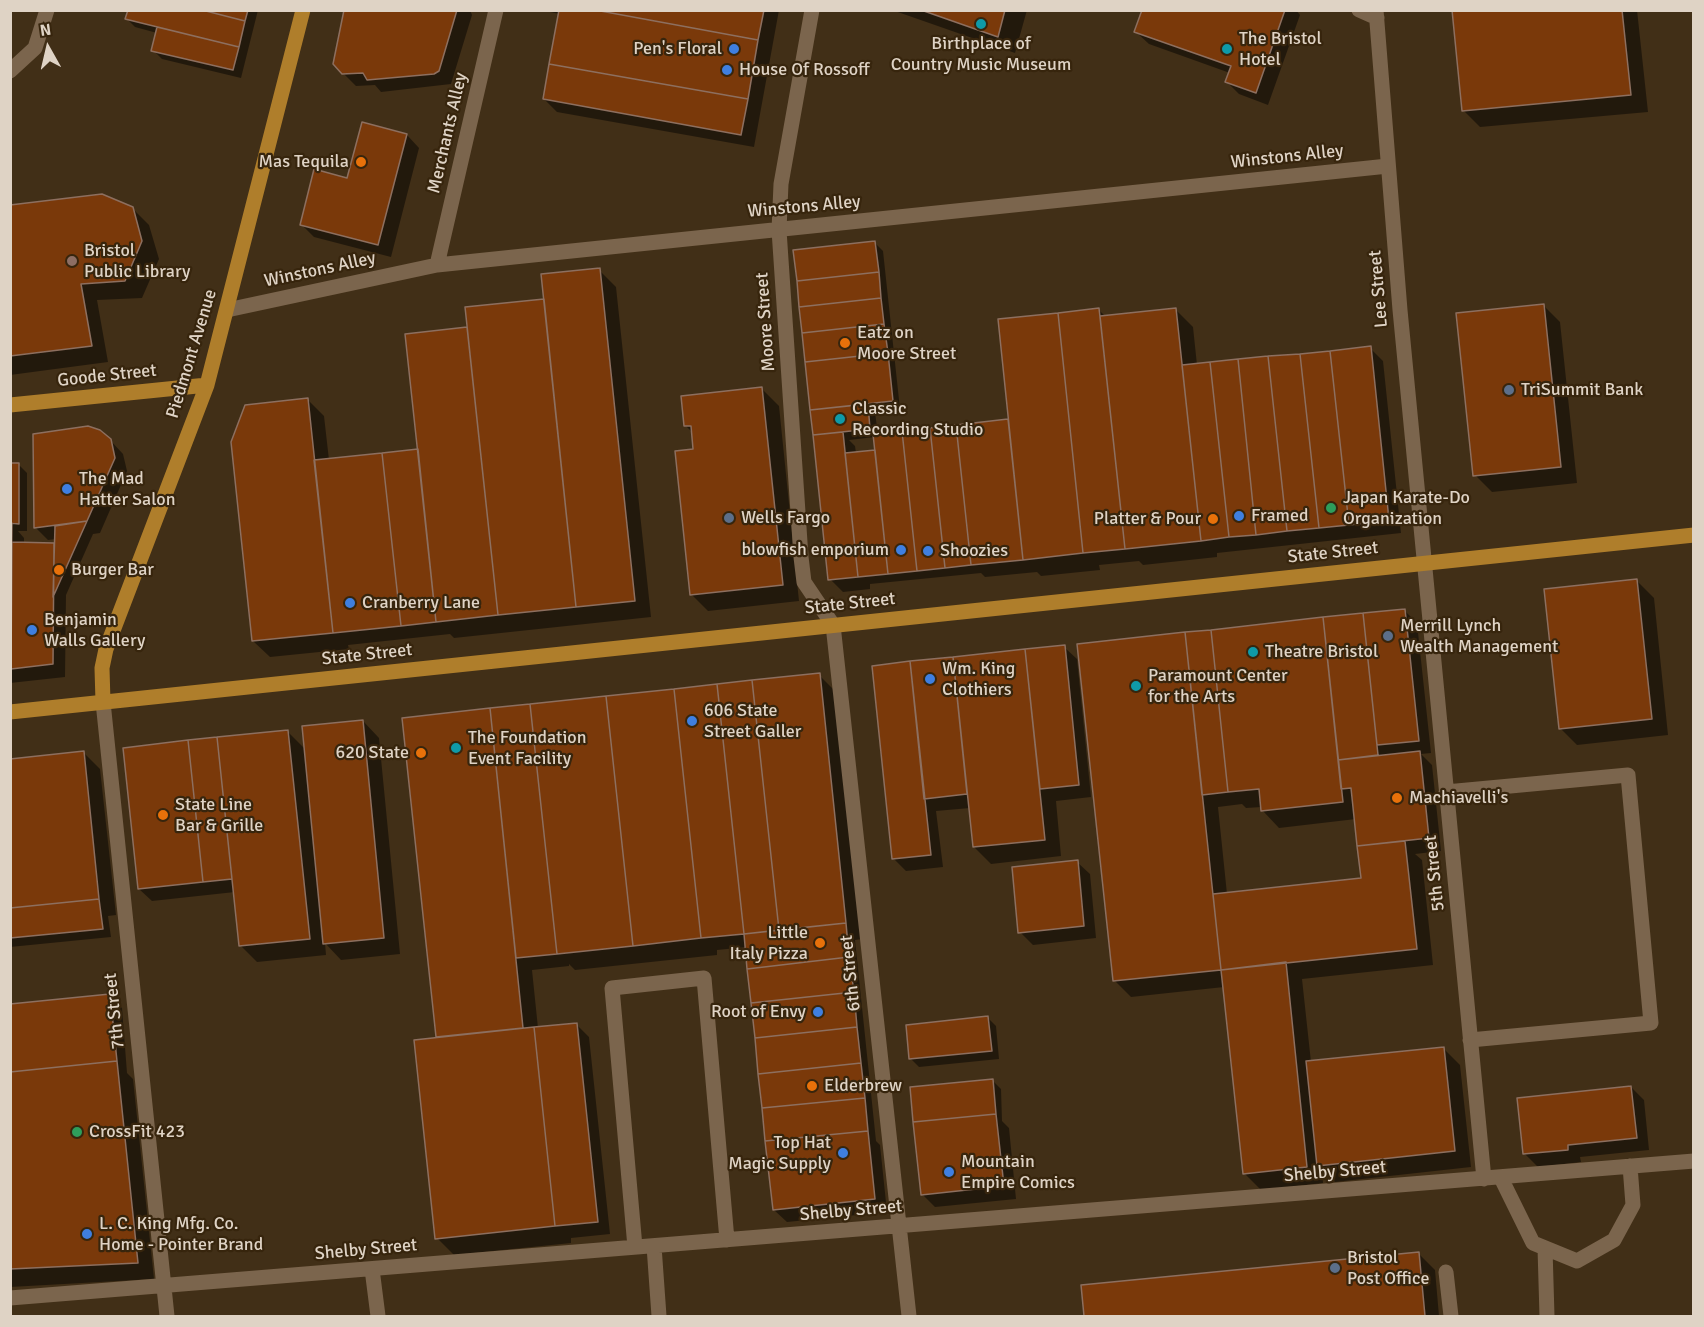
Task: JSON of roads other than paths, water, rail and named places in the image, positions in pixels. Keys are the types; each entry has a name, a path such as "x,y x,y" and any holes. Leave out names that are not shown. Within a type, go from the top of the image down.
{"main road":[{"name":"Piedmont Avenue","path":"102,702 102,668 106,649 207,385 303,10"},
{"name":"Goode Street","path":"10,405 207,385"},
{"name":"State Street","path":"10,712 1694,535"}],"street":[{"path":"10,71 35,48 47,10"},
{"name":"Merchants Alley","path":"437,265 496,10"},
{"name":"Moore Street","path":"812,10 781,184 780,230 804,582 833,626"},
{"path":"1359,10 1376,14"},
{"name":"Lee Street","path":"1376,14 1424,563"},
{"name":"Winstons Alley","path":"228,310 437,265 1388,166"},
{"name":"5th Street","path":"1424,563 1484,1179"},
{"name":"6th Street","path":"833,626 909,1317"},
{"name":"7th Street","path":"102,702 167,1317"},
{"path":"1446,792 1628,775 1651,1023 1470,1040"},
{"path":"634,1247 612,988 704,978 727,1240"},
{"name":"Shelby Street","path":"10,1298 1694,1161"},
{"path":"1501,1178 1533,1243 1578,1261 1614,1239 1633,1205 1630,1166"},
{"path":"654,1246 659,1317"},
{"path":"1545,1248 1547,1317"},
{"path":"372,1269 378,1317"},
{"path":"1446,1272 1451,1317"}],"place":[{"name":"Birthplace of Country Music Museum","path":"981,24"},
{"name":"Pen's Floral","path":"734,49"},
{"name":"The Bristol Hotel","path":"1227,49"},
{"name":"House Of Rossoff","path":"727,70"},
{"name":"Mas Tequila","path":"361,162"},
{"name":"Bristol Public Library","path":"72,261"},
{"name":"Eatz on Moore Street","path":"845,343"},
{"name":"TriSummit Bank","path":"1509,390"},
{"name":"Classic Recording Studio","path":"840,419"},
{"name":"The Mad Hatter Salon","path":"67,489"},
{"name":"Japan Karate-Do Organization","path":"1331,508"},
{"name":"Framed","path":"1239,516"},
{"name":"Wells Fargo","path":"729,518"},
{"name":"Platter & Pour","path":"1213,519"},
{"name":"blowfish emporium","path":"901,550"},
{"name":"Shoozies","path":"928,551"},
{"name":"Burger Bar","path":"59,570"},
{"name":"Cranberry Lane","path":"350,603"},
{"name":"Benjamin Walls Gallery","path":"32,630"},
{"name":"Merrill Lynch Wealth Management","path":"1388,636"},
{"name":"Theatre Bristol","path":"1253,652"},
{"name":"Wm. King Clothiers","path":"930,679"},
{"name":"Paramount Center for the Arts","path":"1136,686"},
{"name":"606 State Street Galler","path":"692,721"},
{"name":"The Foundation Event Facility","path":"456,748"},
{"name":"620 State","path":"421,753"},
{"name":"Machiavelli's","path":"1397,798"},
{"name":"State Line Bar & Grille","path":"163,815"},
{"name":"Little Italy Pizza","path":"820,943"},
{"name":"Root of Envy","path":"818,1012"},
{"name":"Elderbrew","path":"812,1086"},
{"name":"CrossFit 423","path":"77,1132"},
{"name":"Top Hat Magic Supply","path":"843,1153"},
{"name":"Mountain Empire Comics","path":"949,1172"},
{"name":"L. C. King Mfg. Co. Home - Pointer Brand","path":"87,1234"},
{"name":"Bristol Post Office","path":"1335,1268"}]}
